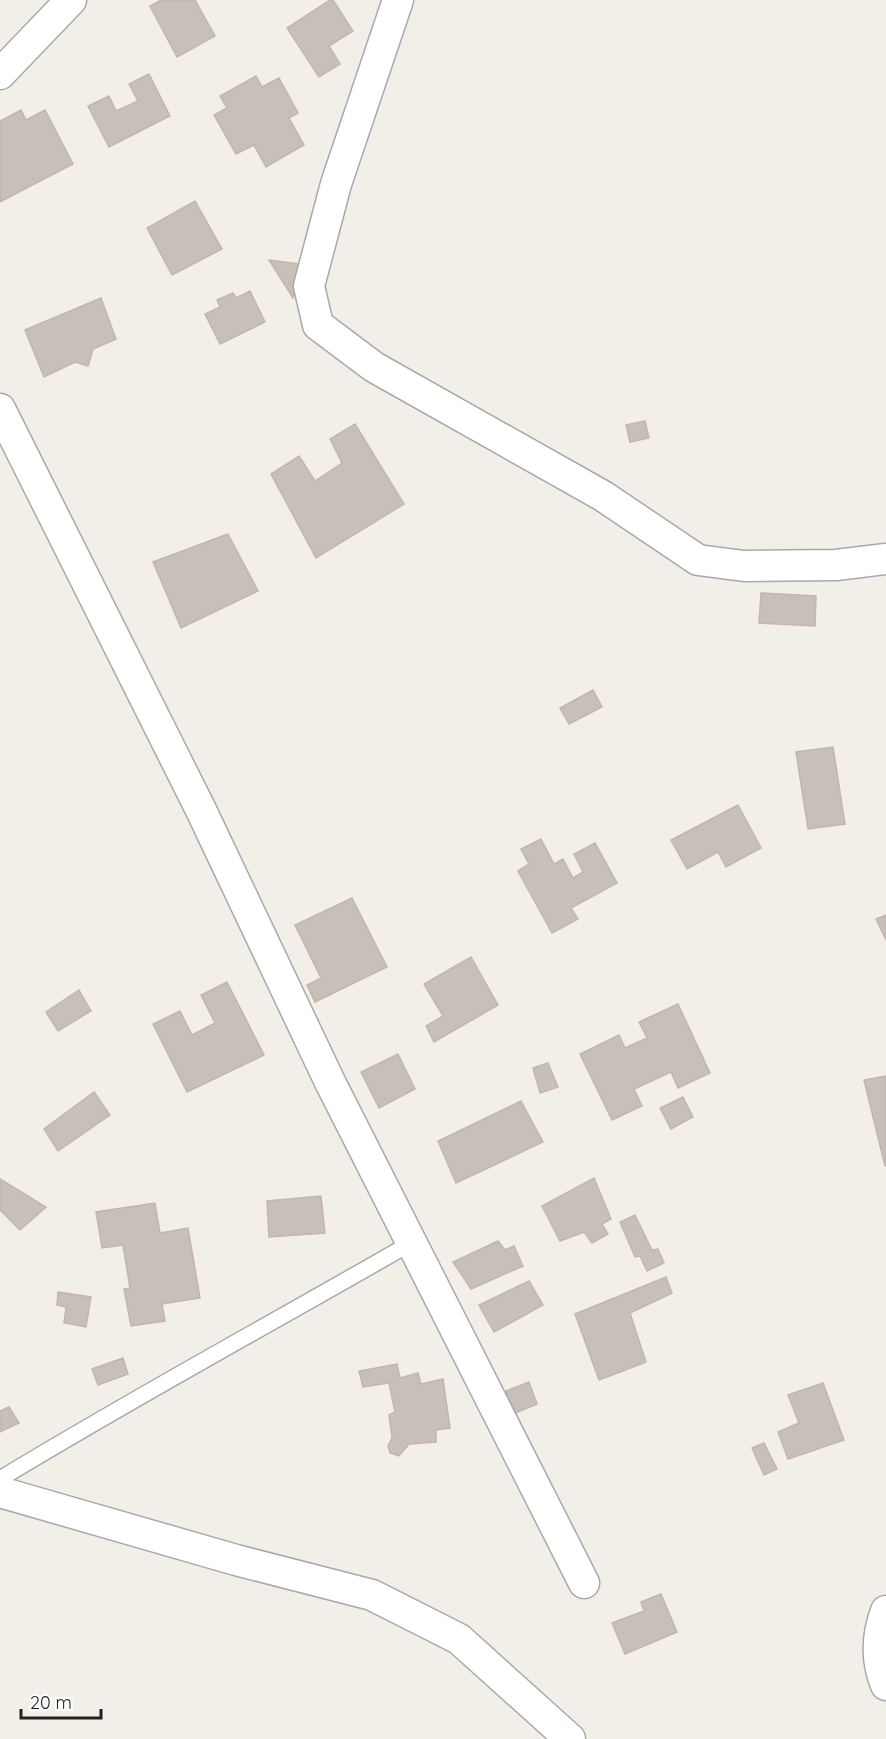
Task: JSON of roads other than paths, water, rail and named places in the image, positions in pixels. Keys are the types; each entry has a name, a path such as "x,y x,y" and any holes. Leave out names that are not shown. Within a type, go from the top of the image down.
{"street":[{"path":"0,74 71,0"},
{"path":"398,0 336,184 309,286 318,326 374,367 603,496 698,560 744,566 836,565 886,560"},
{"path":"0,409 201,810 330,1082 584,1583"},
{"path":"0,1492 236,1560 372,1595 459,1639 570,1739"},
{"path":"886,1611 881,1623 878,1654 886,1685"}],"lane":[{"path":"0,1479 158,1385 411,1243"}]}
